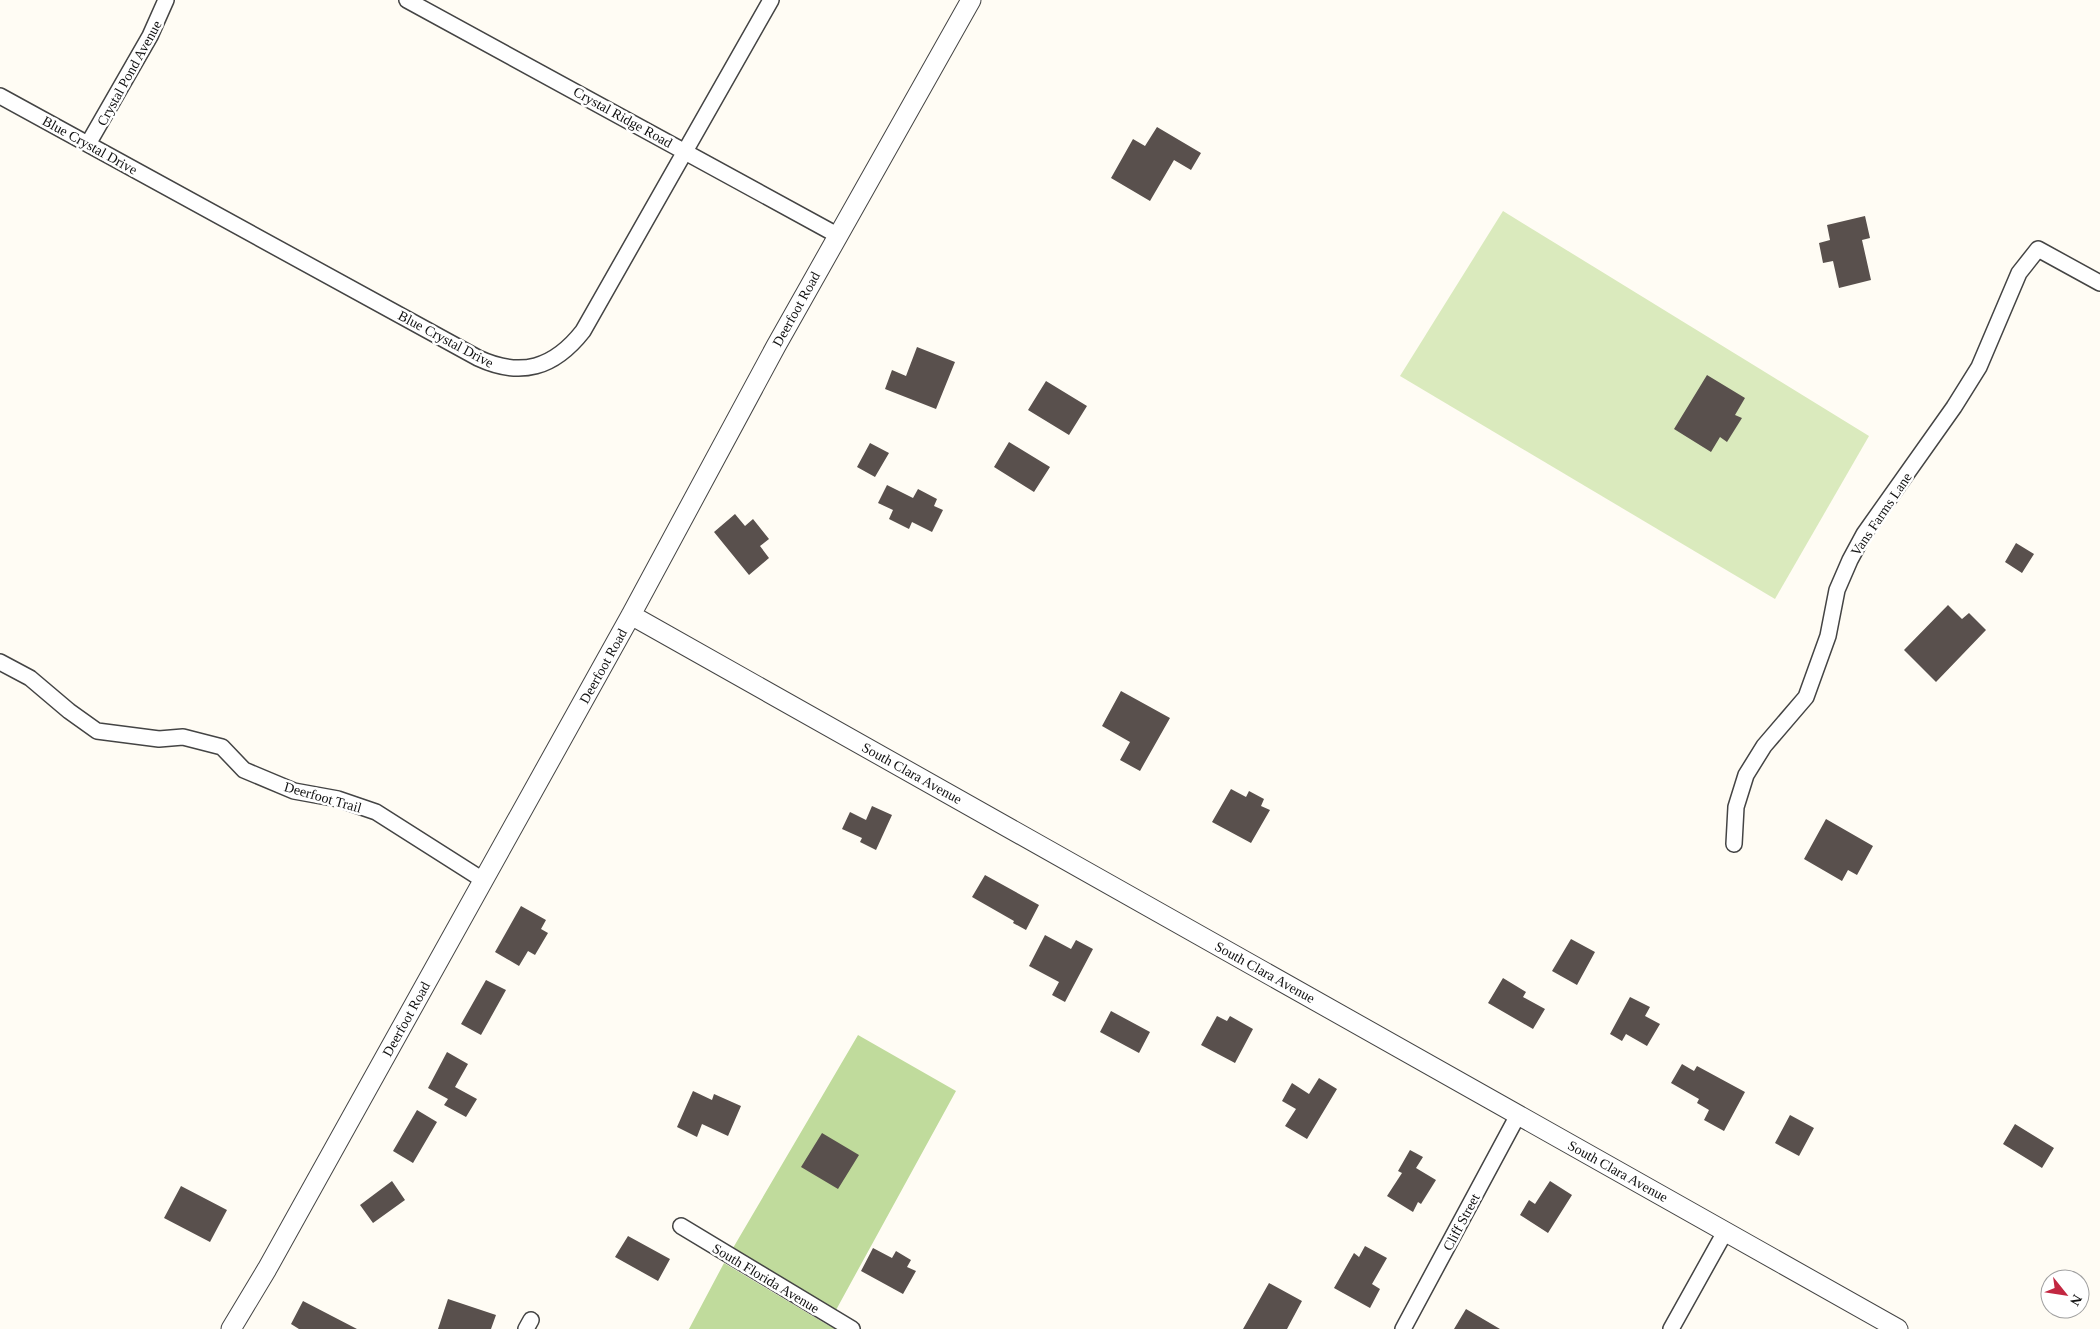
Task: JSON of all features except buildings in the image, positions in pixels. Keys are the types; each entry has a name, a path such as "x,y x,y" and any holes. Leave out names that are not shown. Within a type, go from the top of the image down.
{"street":[{"name":"Crystal Pond Avenue","path":"88,144 150,36 166,0"},
{"name":"Crystal Ridge Road","path":"407,0 838,235"},
{"name":"Blue Crystal Drive","path":"0,96 478,358 495,366 514,369 545,364 559,356 578,338 771,0"},
{"name":"Deerfoot Road","path":"231,1329 267,1269 632,615 838,235 971,0"},
{"name":"Vans Farms Lane","path":"1734,844 1736,807 1746,774 1764,746 1806,697 1828,636 1837,590 1850,560 1864,534 1954,407 1979,367 2019,273 2038,249 2100,282"},
{"name":"South Clara Avenue","path":"632,615 1898,1329"},
{"name":"Deerfoot Trail","path":"0,662 30,678 69,711 97,731 159,739 183,737 222,747 244,770 294,791 338,799 376,812 483,880"},
{"name":"Cliff Street","path":"1403,1329 1518,1115"},
{"name":"South Florida Avenue","path":"681,1226 852,1329"},
{"path":"1671,1329 1725,1232"}],"green space":[{"path":"1503,211 1869,436 1775,599 1400,376"},
{"path":"858,1035 956,1091 836,1310 733,1248"},
{"path":"724,1263 826,1324 835,1329 689,1329"}]}
